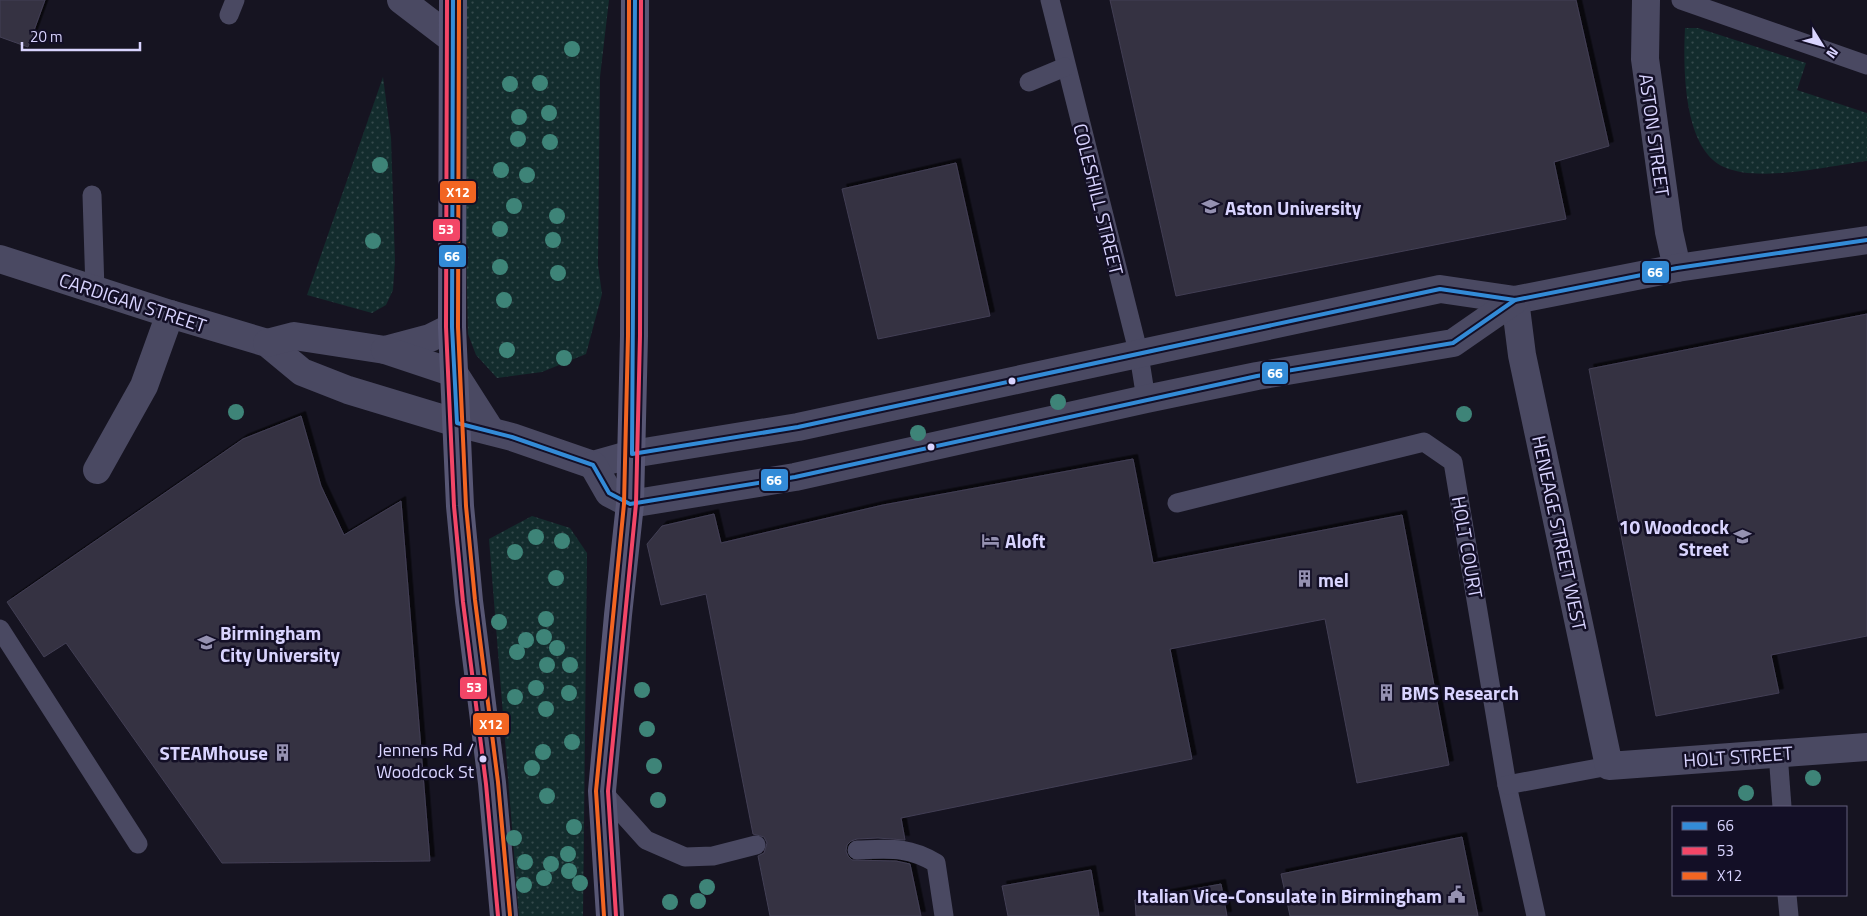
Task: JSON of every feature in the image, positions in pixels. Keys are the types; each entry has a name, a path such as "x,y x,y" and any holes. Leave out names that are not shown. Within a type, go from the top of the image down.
{"main road":[{"path":"452,0 452,327 460,506 469,601 492,783 504,916"},
{"path":"610,916 602,791 630,504 632,454 635,0"}],"street":[{"path":"401,0 452,39"},
{"name":"ASTON STREET","path":"1646,0 1645,59 1669,232 1677,268"},
{"path":"1515,300 1453,343 1257,376 796,477 630,504 609,492 593,465 632,454 798,427 1440,289 1515,300 1677,268 1867,240"},
{"name":"CARDIGAN STREET","path":"0,259 267,343 302,372 348,390 457,423 512,437 593,465"},
{"name":"HENEAGE STREET WEST","path":"1515,300 1522,355 1609,766"},
{"path":"97,470 144,386 170,314"},
{"path":"385,350 430,338 452,327"},
{"path":"267,343 294,336 385,350 454,373 490,432"},
{"name":"HOLT STREET","path":"1609,766 1867,747"}],"lane":[{"name":"COLESHILL STREET","path":"1050,0 1065,67 1139,355 1146,399"},
{"path":"1680,0 1867,64"},
{"path":"1029,82 1065,67"},
{"path":"92,196 95,290"},
{"name":"HOLT COURT","path":"1177,503 1424,442 1453,462 1506,785 1536,916"},
{"path":"0,629 138,844"},
{"path":"1778,753 1782,806"},
{"path":"1506,785 1609,766"},
{"path":"602,791 646,840 685,857 713,856 756,844"},
{"path":"857,850 901,849 920,853 936,862 944,916"},
{"path":"1787,896 1788,916"}],"green space":[{"path":"461,0 609,0 600,77 598,265 602,294 586,354 542,372 497,378 476,355 468,334"},
{"path":"1685,28 1698,28 1806,63 1797,90 1867,113 1867,161 1794,172 1755,174 1738,172 1724,167 1710,157 1700,143 1688,105 1684,64"},
{"path":"383,77 391,138 395,261 393,290 386,305 372,313 307,295"},
{"path":"532,516 570,528 587,553 583,916 519,916 489,539"}],"building":[{"path":"0,0 45,0 28,47 0,37"},
{"path":"1110,0 1576,0 1609,146 1554,162 1566,219 1176,296"},
{"path":"956,163 990,316 878,339 842,189"},
{"name":"10 Woodcock Street","path":"1867,314 1867,636 1771,655 1779,693 1656,716 1589,369"},
{"name":"Birmingham City University","path":"301,416 321,486 344,535 401,501 430,861 222,863 66,643 44,657 7,602 243,439"},
{"path":"1133,459 1153,563 1402,515 1449,765 1357,783 1325,619 1170,649 1192,759 901,818 905,840 878,838 851,841 847,845 846,851 852,860 896,861 910,864 921,916 770,916 758,856 764,853 767,843 764,837 753,834 706,594 661,605 647,544 662,526 714,514 721,543 883,505"},
{"path":"1462,837 1478,916 1290,916 1281,874"},
{"path":"1091,870 1099,916 1008,916 1002,886"},
{"path":"1221,884 1227,916 1136,916 1135,900"}],"transit line":[{"name":"53","path":"447,0 446,327 454,506 463,602 486,784 498,916"},
{"name":"66","path":"453,0 452,327 457,423 512,437 593,465 609,493 630,504 795,477 1257,376 1453,343 1515,300"},
{"name":"X12","path":"459,0 458,327 466,506 475,600 498,782 510,915"},
{"name":"X12","path":"604,916 596,791 624,504 628,336 629,0"},
{"name":"66","path":"635,0 632,454 798,427 1440,289 1515,300 1677,268 1867,240"},
{"name":"53","path":"616,916 608,791 636,504 640,336 641,0"}],"place":[{"name":"Aston University","path":"1211,207"},
{"name":"10 Woodcock Street","path":"1743,537"},
{"name":"Aloft","path":"991,540"},
{"name":"mel","path":"1304,579"},
{"name":"Birmingham City University","path":"206,643"},
{"name":"BMS Research","path":"1387,692"},
{"name":"STEAMhouse","path":"282,752"},
{"name":"Jennens Rd / Woodcock St","path":"483,759"},
{"name":"Italian Vice-Consulate in Birmingham","path":"1456,895"}]}
